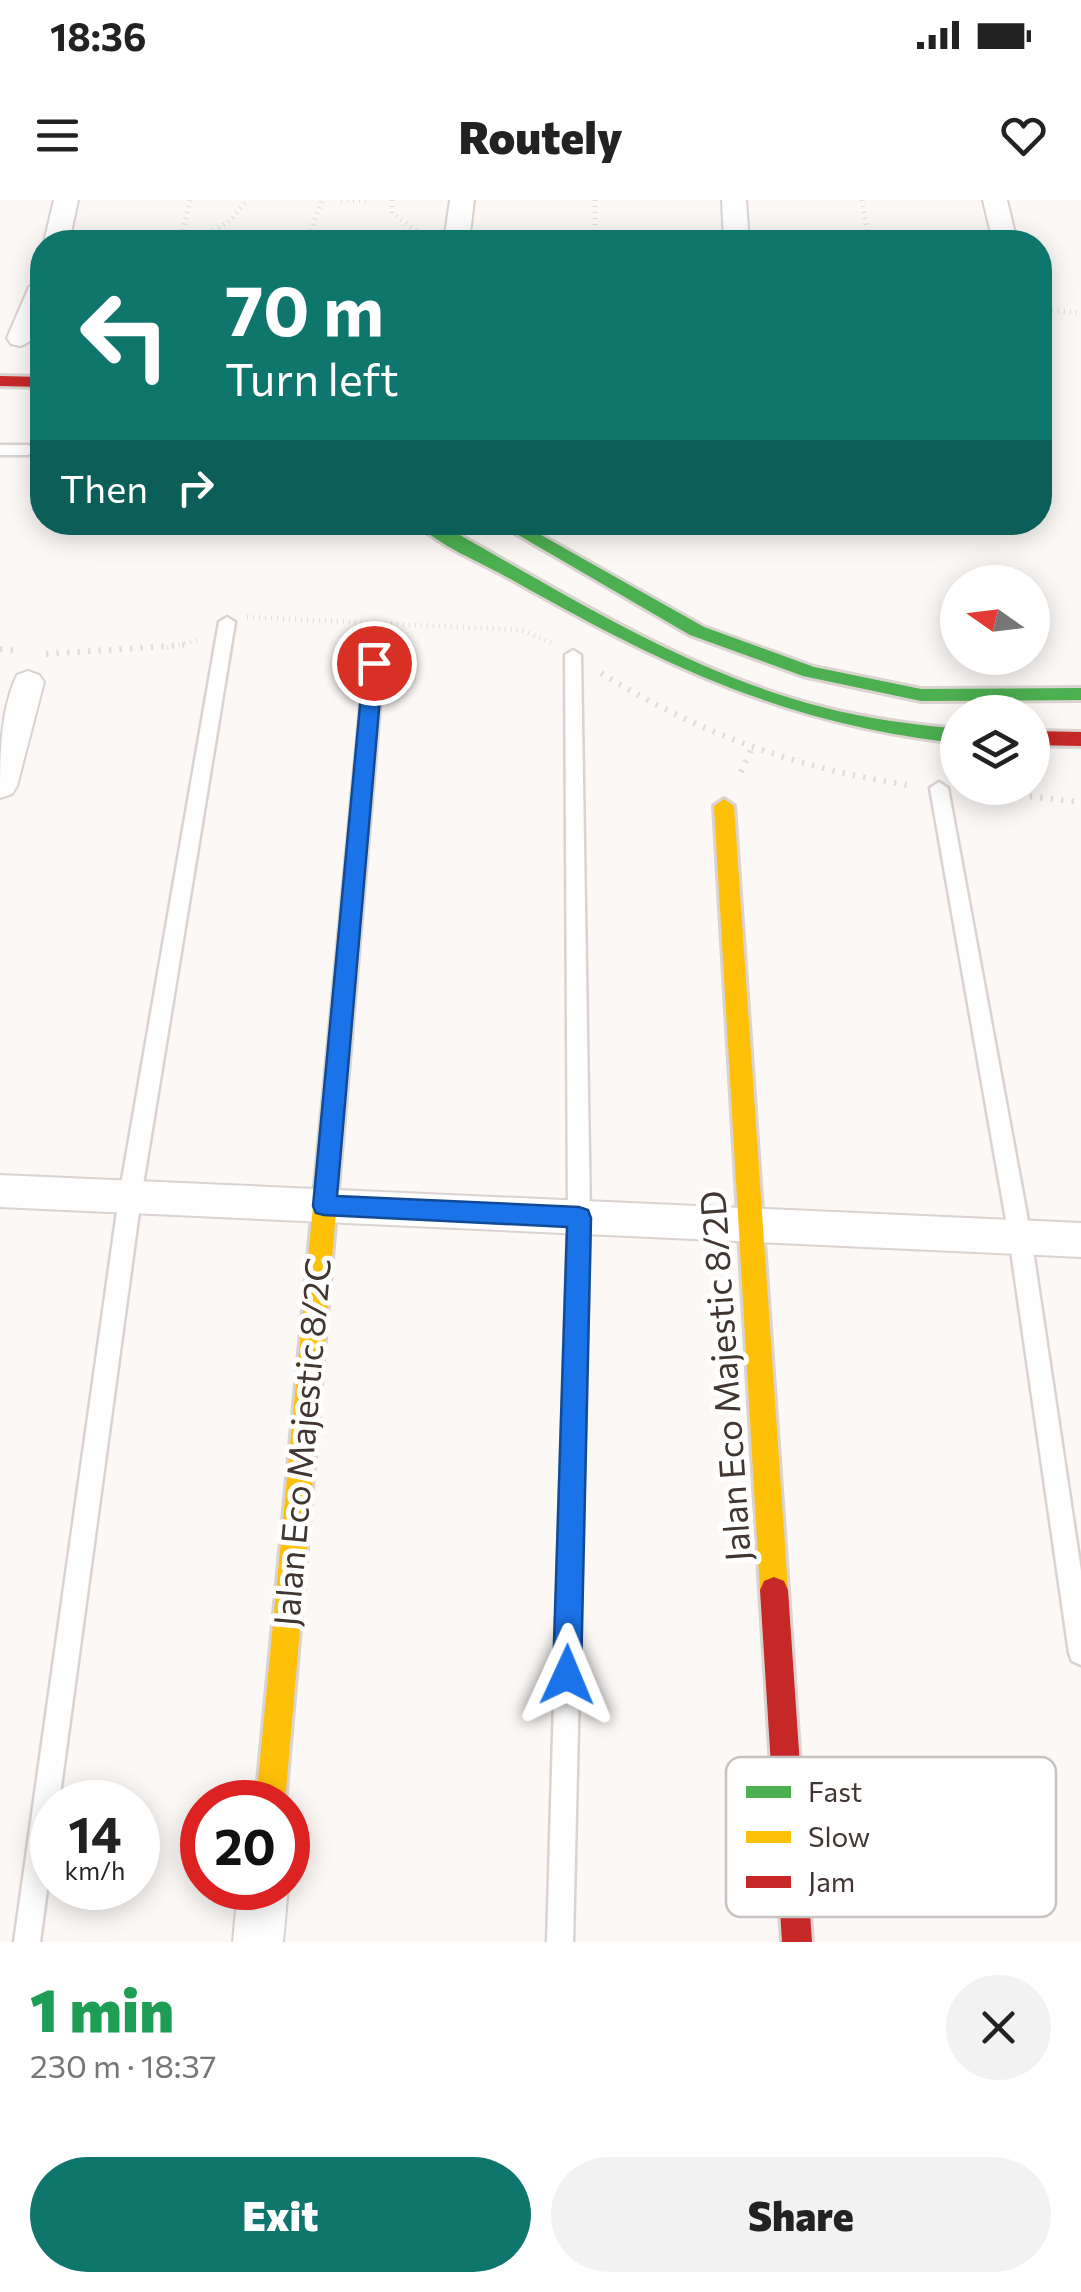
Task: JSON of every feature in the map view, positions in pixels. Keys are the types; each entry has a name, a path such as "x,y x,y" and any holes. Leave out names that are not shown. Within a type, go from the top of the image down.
{"street":[{"path":"60,230 66,200"},
{"path":"459,230 462,200"},
{"path":"734,200 736,230"},
{"path":"995,200 1002,230"},
{"path":"21,347 30,321"},
{"path":"0,381 30,382"},
{"path":"446,535 674,661 794,708 940,735"},
{"path":"527,535 698,630 810,672 921,694 1081,694"},
{"name":"Jalan Eco Majestic 8/2C","path":"272,1780 374,663"},
{"path":"0,786 28,682"},
{"path":"1050,738 1081,739"},
{"name":"Jalan Eco Majestic 8/2D","path":"724,806 785,1757"},
{"path":"0,1191 1081,1240"},
{"path":"258,1942 261,1910"},
{"name":"Jalan Eco Majestic 8/2D","path":"795,1917 797,1942"}],"lane":[{"path":"0,450 28,450"},
{"path":"27,1942 130,1197 228,622"},
{"path":"560,1942 579,1218 573,655"},
{"path":"938,788 1020,1237 1081,1653"}],"path":[{"path":"184,230 190,200"},
{"path":"218,229 248,200"},
{"path":"313,230 322,200"},
{"path":"341,200 368,200"},
{"path":"392,200 392,213 417,230"},
{"path":"595,230 596,200"},
{"path":"862,200 867,230"},
{"path":"1052,310 1081,313"}],"traffic: fast":[{"path":"446,535 614,628 746,689 815,712 885,728 940,734"},
{"path":"527,535 697,631 810,672 921,695 1081,694"},
{"path":"339,1050 374,663"}],"traffic: slow":[{"path":"724,806 774,1590"},
{"path":"272,1780 339,1050"}],"traffic: jam":[{"path":"0,381 30,382"},
{"path":"1050,738 1081,739"},
{"path":"774,1590 785,1757"},
{"path":"795,1917 797,1942"}],"route":[{"path":"374,663 324,1206 579,1218 567,1675"}]}
